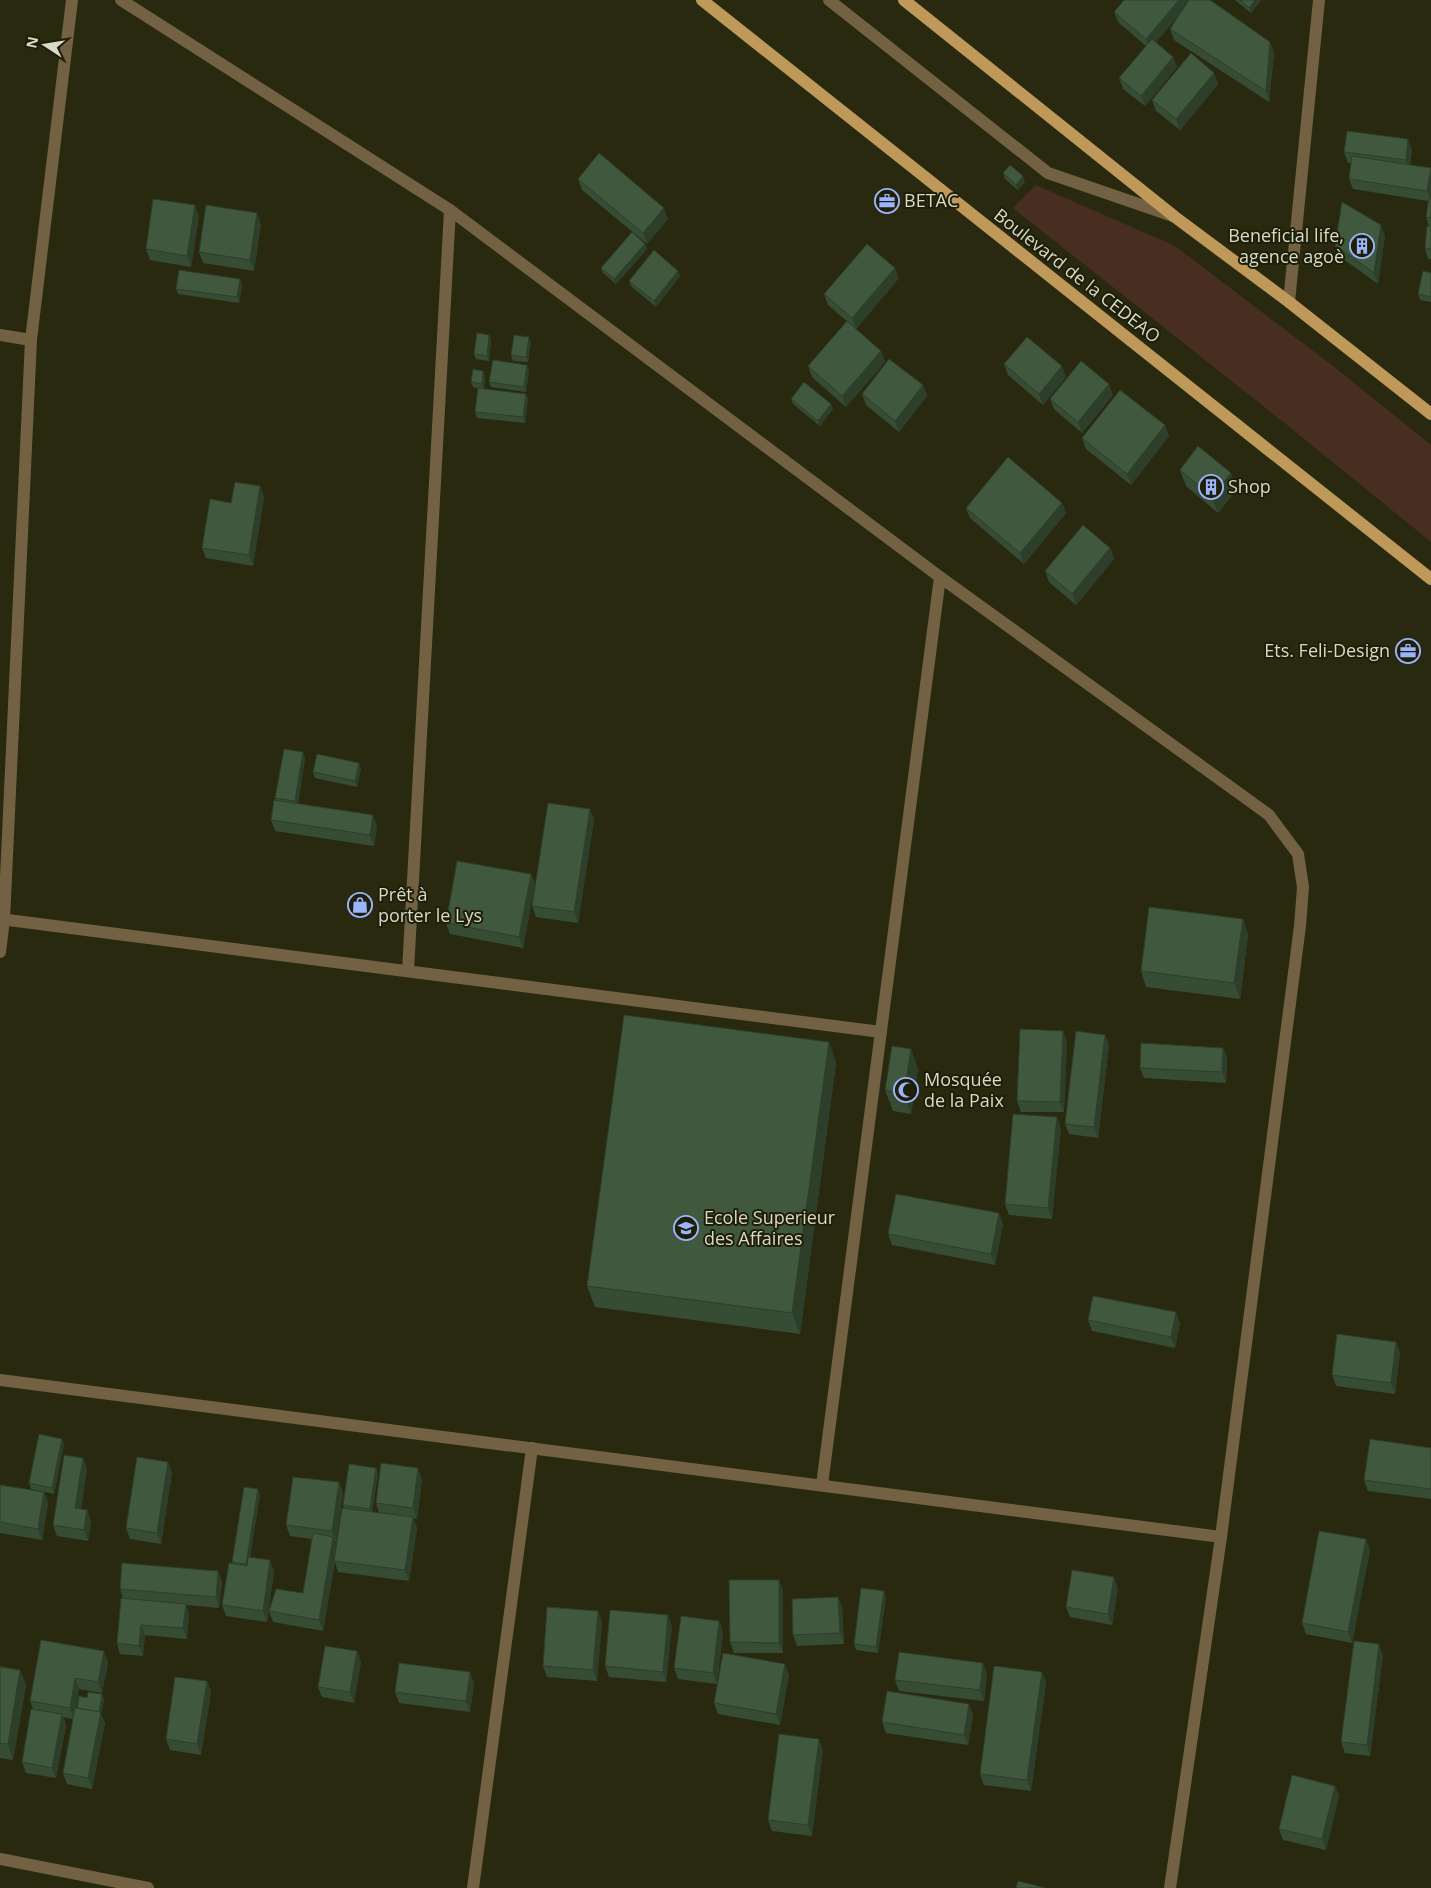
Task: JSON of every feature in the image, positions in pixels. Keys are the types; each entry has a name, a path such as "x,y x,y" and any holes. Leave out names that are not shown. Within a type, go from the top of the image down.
{"main road":[{"name":"Boulevard de la CEDEAO","path":"702,0 1431,579"},
{"path":"904,0 1175,217 1290,302 1431,414"}],"street":[{"path":"0,952 31,340 72,0"},
{"path":"121,0 450,210 940,577 1269,815 1298,854 1303,887 1300,926 1221,1537 1170,1888"},
{"path":"828,0 1048,173 1175,217"},
{"path":"1290,302 1319,0"},
{"path":"408,971 450,210"},
{"path":"0,335 31,340"},
{"path":"822,1486 940,577"},
{"path":"2,919 881,1032"},
{"path":"0,1380 1221,1537"},
{"path":"473,1888 532,1448"},
{"path":"0,1859 148,1888"}],"shaded area":[{"path":"1036,185 1175,246 1337,369 1431,445 1431,542 1287,425 1013,208"}],"building":[{"path":"1124,0 1179,0 1146,39 1114,12"},
{"path":"1189,0 1210,0 1270,42 1266,91 1170,29"},
{"path":"1240,0 1255,0 1249,8"},
{"path":"1152,39 1173,57 1141,96 1119,78"},
{"path":"1191,53 1214,73 1176,119 1152,100"},
{"path":"1347,131 1408,139 1406,160 1344,152"},
{"path":"599,153 664,208 643,233 578,179"},
{"path":"1352,156 1431,168 1427,191 1349,179"},
{"path":"1010,165 1023,176 1016,185 1003,173"},
{"path":"1429,198 1431,198 1431,218 1426,217"},
{"path":"153,199 195,205 187,256 146,249"},
{"name":"Beneficial life, agence agoè","path":"1342,202 1381,225 1374,273 1335,245"},
{"path":"206,205 257,213 250,260 199,252"},
{"path":"1427,226 1431,226 1431,249 1425,248"},
{"path":"632,232 645,244 614,279 601,268"},
{"path":"867,244 895,268 852,318 824,294"},
{"path":"654,250 678,271 654,301 629,281"},
{"path":"179,270 240,279 237,297 176,289"},
{"path":"1423,271 1431,273 1431,297 1418,294"},
{"path":"847,321 881,351 842,396 808,366"},
{"path":"477,333 489,335 487,356 474,354"},
{"path":"514,335 529,337 526,357 511,355"},
{"path":"1027,337 1062,366 1039,394 1004,364"},
{"path":"889,359 923,385 895,421 862,394"},
{"path":"493,360 527,365 524,387 489,382"},
{"path":"1081,361 1109,384 1078,422 1050,399"},
{"path":"473,369 483,371 482,384 471,382"},
{"path":"804,382 831,404 818,421 791,399"},
{"path":"478,388 526,394 523,417 475,412"},
{"path":"1120,390 1165,425 1127,474 1082,438"},
{"path":"1198,446 1231,473 1212,497 1180,470"},
{"path":"1008,457 1062,503 1020,553 966,508"},
{"path":"235,482 260,486 249,555 202,548 210,499 231,503"},
{"path":"1083,525 1110,548 1072,594 1045,571"},
{"path":"284,749 303,752 295,801 275,798"},
{"path":"317,754 359,763 355,781 313,772"},
{"path":"274,800 373,815 370,835 271,820"},
{"path":"548,803 590,809 574,912 532,906"},
{"path":"457,861 531,874 519,937 446,923"},
{"path":"1149,907 1243,919 1234,983 1141,971"},
{"path":"624,1015 829,1042 792,1313 587,1286"},
{"path":"1020,1029 1063,1031 1060,1102 1017,1101"},
{"path":"1076,1031 1105,1035 1094,1127 1065,1124"},
{"path":"1141,1043 1223,1048 1222,1072 1140,1068"},
{"path":"892,1046 911,1049 904,1094 885,1090"},
{"path":"1013,1114 1057,1117 1048,1208 1005,1204"},
{"path":"896,1194 999,1213 991,1254 888,1234"},
{"path":"1093,1296 1176,1312 1171,1337 1088,1320"},
{"path":"1337,1334 1396,1342 1391,1383 1332,1375"},
{"path":"39,1434 62,1439 52,1488 29,1483"},
{"path":"1370,1439 1431,1448 1431,1489 1364,1480"},
{"path":"64,1455 83,1458 75,1508 87,1510 84,1530 53,1525"},
{"path":"137,1457 168,1462 157,1533 126,1528"},
{"path":"381,1463 418,1468 413,1508 376,1503"},
{"path":"349,1464 376,1468 370,1509 343,1505"},
{"path":"293,1477 339,1482 332,1531 286,1525"},
{"path":"0,1485 44,1492 38,1529 0,1522"},
{"path":"244,1487 258,1489 246,1564 232,1562"},
{"path":"342,1508 413,1517 405,1570 334,1561"},
{"path":"1319,1531 1366,1539 1348,1632 1302,1623"},
{"path":"313,1533 333,1537 319,1620 269,1611 276,1589 303,1593"},
{"path":"248,1557 270,1560 263,1611 222,1605 229,1563 247,1566"},
{"path":"122,1563 218,1571 216,1597 120,1589"},
{"path":"1072,1570 1114,1577 1108,1614 1066,1607"},
{"path":"729,1580 779,1580 779,1643 730,1642"},
{"path":"861,1588 884,1591 876,1647 854,1644"},
{"path":"838,1597 840,1633 793,1635 792,1599"},
{"path":"121,1598 186,1604 183,1628 141,1625 139,1646 117,1643"},
{"path":"547,1607 598,1611 593,1670 543,1666"},
{"path":"610,1610 668,1615 663,1672 605,1666"},
{"path":"681,1616 719,1621 713,1673 674,1668"},
{"path":"41,1640 104,1651 98,1682 75,1678 70,1708 30,1701"},
{"path":"1354,1641 1379,1644 1367,1745 1341,1742"},
{"path":"325,1646 357,1651 350,1692 318,1687"},
{"path":"899,1652 983,1663 980,1690 895,1680"},
{"path":"723,1653 785,1664 776,1714 714,1703"},
{"path":"399,1663 470,1672 466,1701 395,1692"},
{"path":"994,1666 1042,1672 1027,1780 980,1774"},
{"path":"0,1667 20,1670 8,1744 0,1743"},
{"path":"175,1677 207,1681 197,1744 166,1739"},
{"path":"887,1691 969,1704 964,1735 882,1722"},
{"path":"88,1692 102,1694 99,1712 77,1708 79,1696 87,1698"},
{"path":"75,1708 101,1712 88,1778 63,1773"},
{"path":"31,1709 62,1714 52,1768 22,1762"},
{"path":"779,1734 819,1739 808,1825 768,1820"},
{"path":"1292,1775 1335,1786 1322,1839 1279,1829"},
{"path":"1018,1881 1046,1888 1016,1888"}],"place":[{"name":"BETAC","path":"887,201"},
{"name":"Beneficial life, agence agoè","path":"1362,246"},
{"name":"Shop","path":"1211,487"},
{"name":"Ets. Feli-Design","path":"1408,651"},
{"name":"Prêt à porter le Lys","path":"360,905"},
{"name":"Mosquée de la Paix","path":"906,1090"},
{"name":"Ecole Superieur des Affaires","path":"686,1228"}]}
